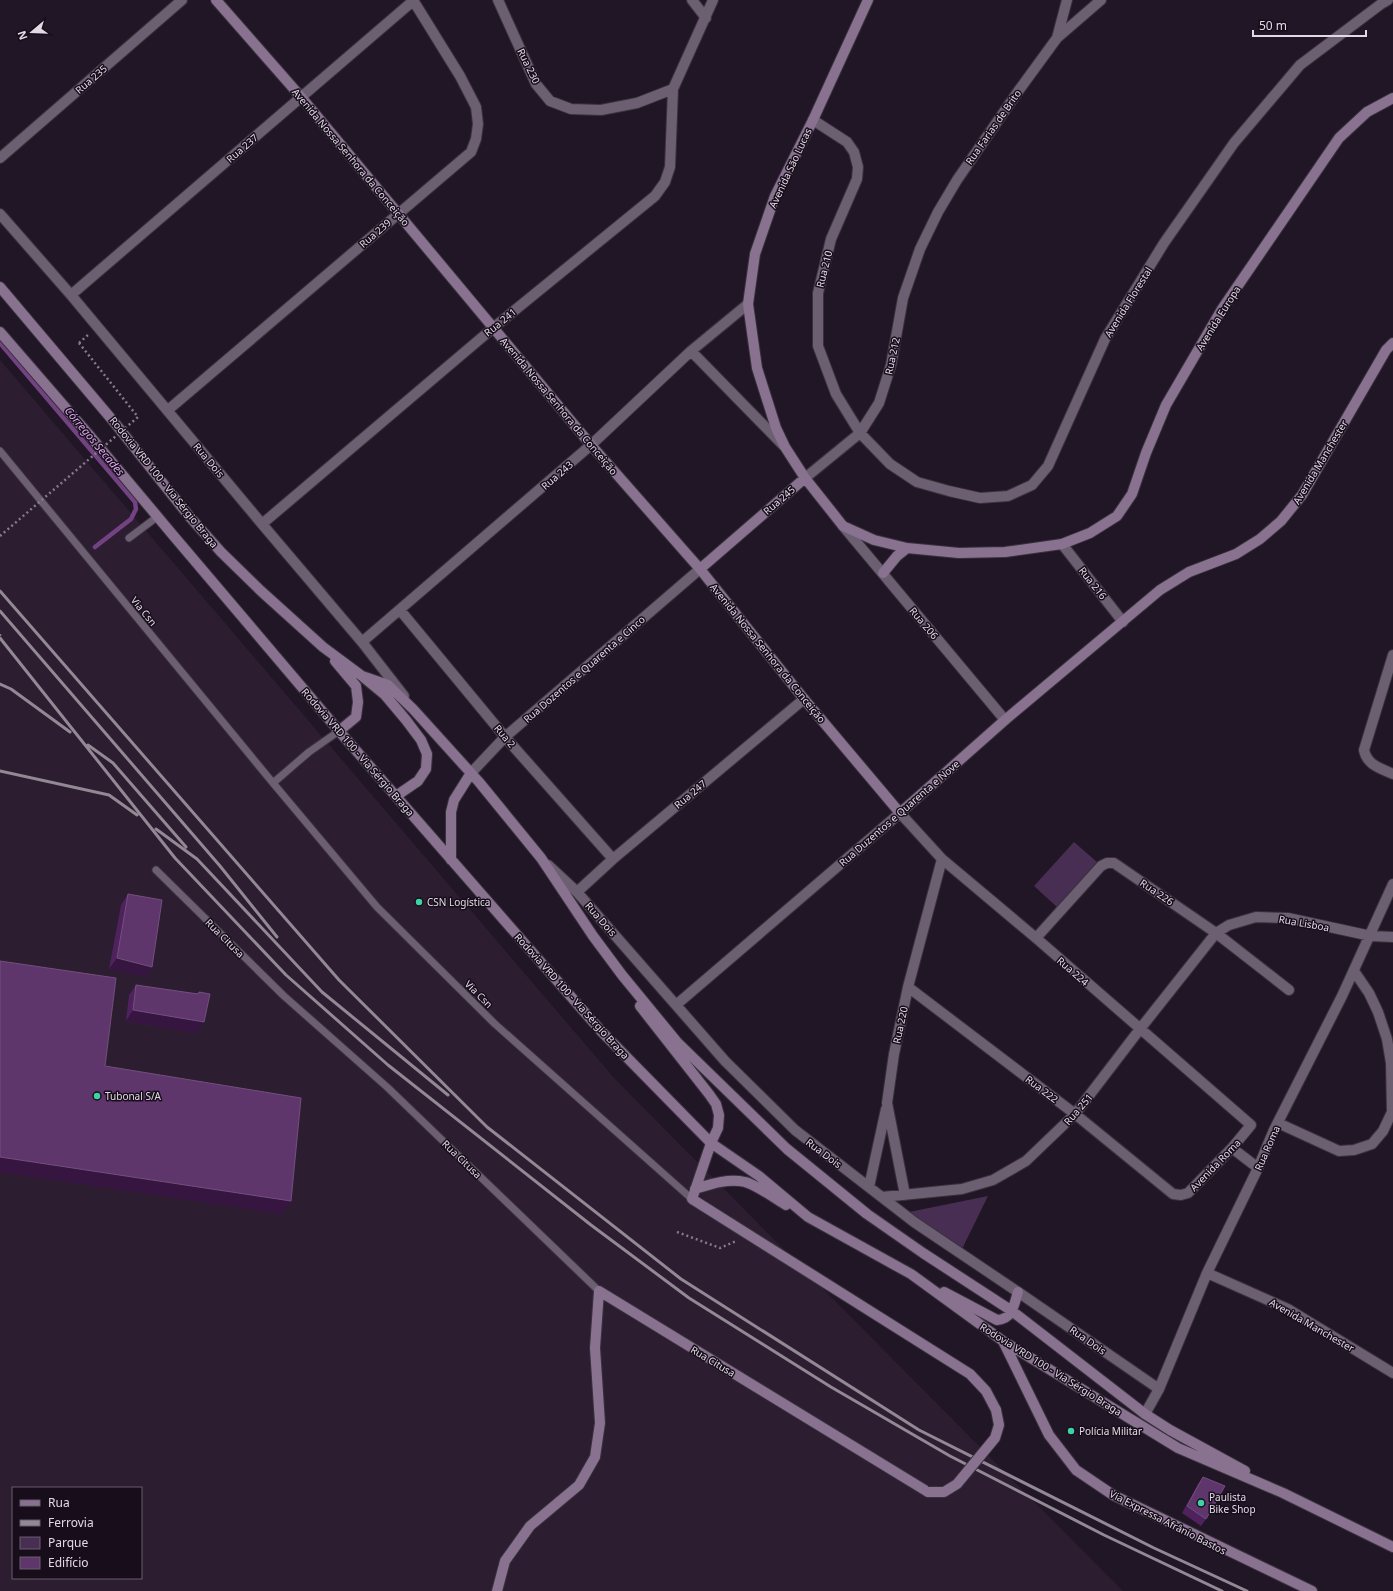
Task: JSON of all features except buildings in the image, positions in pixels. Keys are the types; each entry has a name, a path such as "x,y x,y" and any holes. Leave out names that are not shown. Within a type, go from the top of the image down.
{"main road":[{"name":"Avenida Nossa Senhora da Conceição","path":"216,0 302,97 591,445 700,569 804,698 900,813"},
{"name":"Avenida São Lucas","path":"844,526 805,478 785,447 776,428 757,368 748,304 755,254 774,196 813,120 868,0"},
{"name":"Avenida Europa","path":"844,526 874,540 907,548 959,553 1004,552 1062,544 1090,533 1117,516 1132,494 1146,453 1166,404 1222,309 1340,138 1367,112 1393,98"},
{"name":"Rodovia VRD 100 - Via Sérgio Braga","path":"0,287 114,422 189,516 221,552 256,587 323,647 362,676 388,685 413,709 471,773 541,858 593,936 622,975 677,1042 787,1149 867,1214 923,1253 1012,1311 1145,1414 1170,1430 1283,1493"},
{"name":"Rodovia VRD 100 - Via Sérgio Braga","path":"0,332 90,436 339,731 451,860 601,1030 711,1143 759,1176 808,1217 911,1274 1003,1341 1179,1449 1283,1493 1393,1547"},
{"name":"Avenida Manchester","path":"1123,622 1160,590 1189,572 1236,554 1260,540 1281,521 1302,495 1386,350 1393,344"},
{"name":"Rua 245","path":"700,569 805,478"},
{"path":"883,574 890,563 907,548"},
{"name":"Rua Duzentos e Quarenta e Nove","path":"900,813 1005,720 1123,622"},
{"path":"323,647 356,686 358,702 356,717 339,731"},
{"path":"362,676 385,695 421,740 427,754 426,770 418,781 396,796"},
{"path":"451,860 451,812 454,800 471,773"},
{"path":"593,936 648,1017 716,1104 719,1115 718,1128 711,1143 694,1194"},
{"path":"694,1194 716,1183 729,1181 746,1182 808,1217"},
{"name":"Rua Citusa","path":"599,1291 928,1492 944,1492 962,1479 994,1438 999,1425 996,1410 986,1391 970,1374 748,1235 694,1194"},
{"path":"911,1274 997,1320 1002,1320 1012,1311 1018,1292"},
{"path":"497,1591 506,1561 530,1526 580,1485 595,1457 600,1423 595,1348 599,1291"},
{"name":"Via Expressa Afrânio Bastos","path":"1003,1341 1049,1435 1076,1470 1113,1495 1312,1591"}],"street":[{"name":"Rua 235","path":"0,158 182,0"},
{"name":"Rua 237","path":"71,295 413,0"},
{"name":"Rua 239","path":"168,410 471,152 476,138 478,124 476,106 460,76 413,0"},
{"name":"Rua 230","path":"498,0 536,84 550,101 571,109 602,110 637,103 673,89"},
{"path":"692,0 706,18"},
{"path":"673,89 713,0"},
{"path":"1057,38 1067,0"},
{"name":"Rua Farias de Brito","path":"911,273 923,242 938,212 957,180 1019,90 1057,38 1101,0"},
{"name":"Avenida Florestal","path":"860,433 890,464 917,482 980,498 1008,496 1032,485 1048,466 1105,339 1164,243 1234,143 1300,65 1388,0"},
{"name":"Rua 241","path":"262,524 493,328 655,196 665,182 670,167 673,89"},
{"name":"Rua 210","path":"813,120 847,142 854,152 858,167 857,179 831,239 818,293 818,346 836,394 860,433"},
{"name":"Rua Dois","path":"0,214 71,295 362,642 413,709"},
{"name":"Rua 212","path":"860,433 879,403 891,365 903,298 911,273"},
{"name":"Rua 243","path":"362,642 591,445 691,352 748,304"},
{"path":"691,352 785,447"},
{"name":"Rua 245","path":"805,478 860,433"},
{"name":"Rua 206","path":"844,526 1005,720"},
{"name":"Rua 216","path":"1062,544 1123,622"},
{"name":"Rua Dozentos e Quarenta e Cinco","path":"471,773 505,737 700,569"},
{"name":"Rua 2","path":"400,610 505,737 613,859"},
{"path":"1393,655 1364,750 1366,758 1372,764 1393,774"},
{"name":"Rua 247","path":"577,892 613,859 804,698"},
{"name":"Rua 224","path":"900,813 942,859 1036,938 1251,1125"},
{"name":"Rua Duzentos e Quarenta e Nove","path":"676,1005 900,813"},
{"name":"Rua Dois","path":"541,858 577,892 725,1061 795,1130 914,1222 1159,1389"},
{"name":"Rua 220","path":"905,1195 887,1103 894,1054 908,987 942,859"},
{"name":"Rua 226","path":"1036,938 1101,866 1107,863 1114,863 1216,932 1289,990"},
{"name":"Rua Roma","path":"1145,1414 1159,1389 1207,1273 1278,1123 1371,936 1393,884"},
{"name":"Rua Lisboa","path":"1216,932 1230,925 1256,917 1288,918 1371,936 1393,937"},
{"name":"Rua 251","path":"882,1197 962,1189 993,1180 1026,1161 1075,1114 1216,932"},
{"path":"1278,1123 1339,1151 1354,1150 1372,1144 1384,1131 1392,1112 1392,1063 1387,1039 1378,1012 1370,993 1354,971"},
{"name":"Rua 222","path":"908,987 1075,1114 1173,1194"},
{"path":"869,1187 887,1103"},
{"name":"Avenida Roma","path":"1173,1194 1181,1195 1188,1193 1232,1148 1251,1125"},
{"path":"1232,1148 1258,1168"},
{"name":"Avenida Manchester","path":"1207,1273 1288,1309 1393,1373"}],"lane":[{"name":"Via Csn","path":"0,452 377,907 495,1024 694,1194"},
{"path":"129,538 157,517"},
{"path":"273,783 309,752 339,731"},
{"name":"Rua Citusa","path":"156,870 284,996 387,1087 599,1291"}],"path":[{"path":"0,536 138,417 79,343"},
{"path":"677,1232 720,1248 748,1235"}],"shaded area":[{"path":"0,360 615,1079 1123,1591 0,1591"}],"green space":[{"path":"1074,842 1097,862 1057,907 1034,886"},
{"path":"988,1196 962,1249 904,1213"}],"waterway":[{"name":"Córregos Secades","path":"0,343 135,502 136,509 131,519 95,547"}],"railway":[{"path":"0,591 339,980 487,1127 681,1279 919,1430 1154,1548 1247,1591"},
{"path":"0,611 220,866 277,937"},
{"path":"0,638 175,858 286,975 388,1065 591,1225 689,1298 831,1387 950,1456 1104,1535 1222,1591"},
{"path":"0,684 11,689 70,732"},
{"path":"88,745 113,763 186,847"},
{"path":"0,771 109,795 137,815"},
{"path":"156,829 197,859 322,992 448,1095"}],"place":[{"name":"CSN Logística","path":"419,902"},
{"name":"Tubonal S/A","path":"97,1096"},
{"name":"Polícia Militar","path":"1071,1431"},
{"name":"Paulista Bike Shop","path":"1201,1503"}]}
